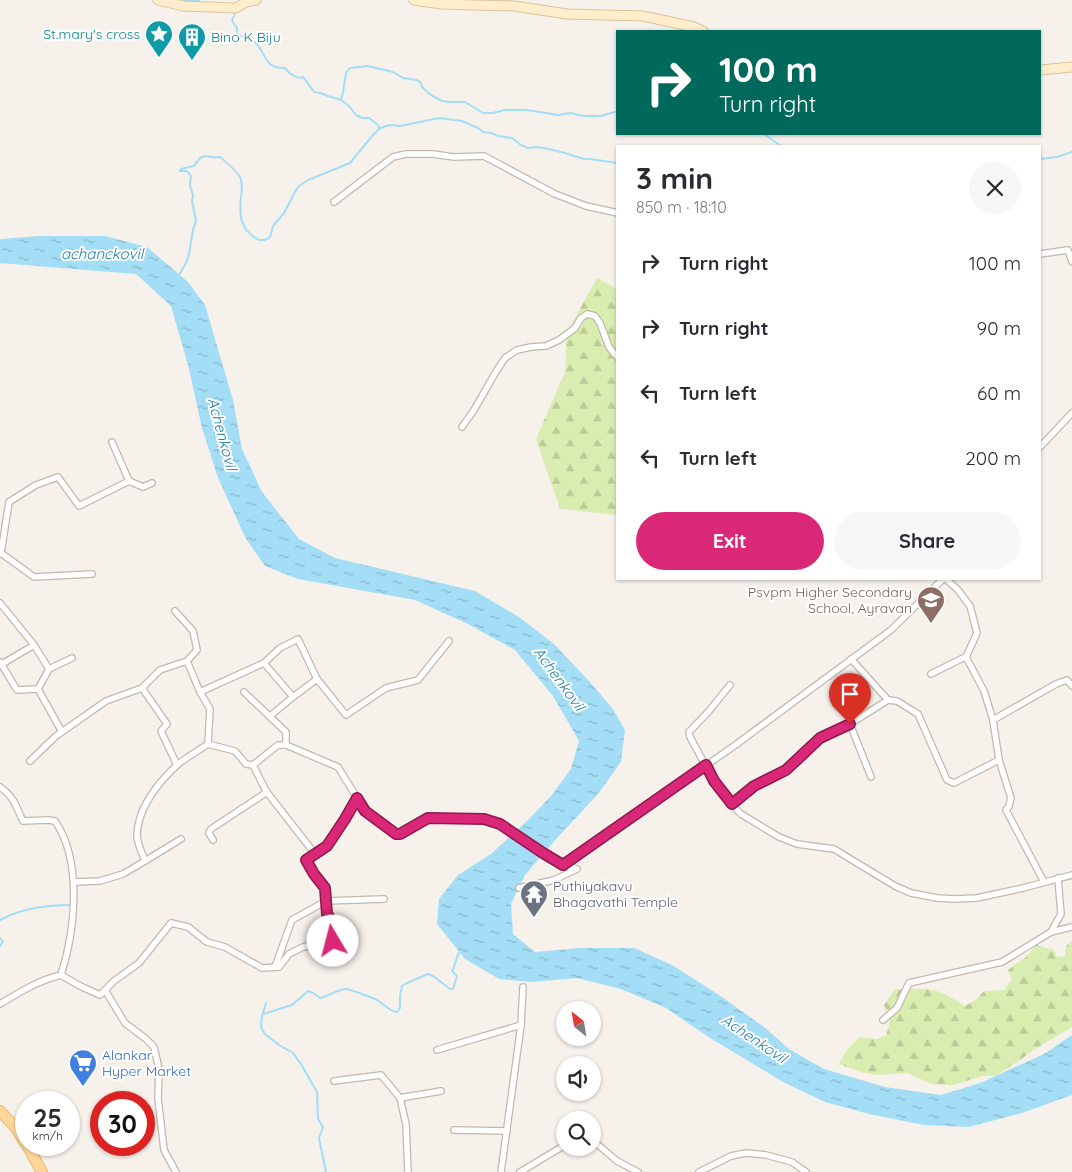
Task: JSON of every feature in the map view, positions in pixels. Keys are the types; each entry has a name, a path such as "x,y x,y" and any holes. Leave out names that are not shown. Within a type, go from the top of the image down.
{"main road":[{"path":"158,0 183,6 236,8 246,2 256,0"},
{"path":"414,0 441,4 514,6 567,14 643,16 701,30"},
{"path":"1041,70 1072,67"},
{"path":"0,1111 15,1127"},
{"path":"33,1156 42,1172"}],"street":[{"path":"334,202 393,158 406,154 433,154 454,157 484,156 555,194 586,206 616,212"},
{"path":"1041,254 1068,250 1072,262"},
{"path":"462,427 505,358 517,350 546,346 559,340 575,328 581,318 587,314 594,316 600,322 609,346 616,355"},
{"path":"1041,446 1072,413"},
{"path":"112,442 129,481 143,487 152,483"},
{"path":"92,574 34,577 1,553 9,502 36,485 58,476 79,506 129,481"},
{"path":"563,865 706,765 891,630 943,580"},
{"path":"945,580 958,590 970,606 977,633 966,658 984,691 993,720 999,760 1012,798 1006,810 1044,882"},
{"path":"0,604 34,645 49,669"},
{"path":"30,761 56,736 106,701 142,688 160,670 187,661 197,650 193,631 176,611"},
{"path":"200,692 264,663 280,648 298,639 317,679 346,714 386,688 418,680 449,641"},
{"path":"34,645 1,663 17,690 38,689"},
{"path":"931,674 967,656"},
{"path":"38,689 49,669 72,658"},
{"path":"852,659 888,700"},
{"path":"187,661 200,692 210,709 208,744"},
{"path":"264,663 293,697"},
{"path":"993,720 1069,678 1072,686"},
{"path":"270,716 317,679"},
{"path":"730,685 689,732 690,737 714,781 732,804 741,814 780,837 797,844 834,849 895,886 911,893 955,899 977,898 1072,875"},
{"path":"142,688 168,724 161,731 177,765"},
{"path":"38,689 62,732"},
{"path":"244,692 286,732 286,745"},
{"path":"732,804 754,786 786,770 820,738 850,724 888,700 897,701 918,714 947,780 954,783 999,760"},
{"path":"850,724 871,777"},
{"path":"145,861 137,836 141,813 155,789 177,765 208,744 235,751 246,764 253,765 278,745 286,745 338,767 365,811 396,834 400,834 428,818 484,819 500,824 563,865 577,869 554,880 519,888"},
{"path":"253,765 267,792 315,854"},
{"path":"0,787 10,795 23,821 48,820 55,822 69,855 74,877 72,930 61,975"},
{"path":"213,840 209,833 211,829 267,792"},
{"path":"0,1004 50,978 61,975 100,995 114,981 139,963 171,923 188,927 207,942 225,947 262,968 279,967 289,954 303,947 333,941 335,925 327,914 325,888 306,860 327,846 357,798"},
{"path":"74,882 100,881 123,874 181,839"},
{"path":"1051,932 1061,914 1058,878"},
{"path":"275,967 292,920 326,901 384,899"},
{"path":"883,1020 897,1008 909,983 1002,962 1051,932 1072,927"},
{"path":"501,1172 521,1025 523,987"},
{"path":"105,990 125,1023 154,1046 159,1069 158,1098 164,1150 176,1172"},
{"path":"437,1050 521,1025"},
{"path":"334,1081 381,1075 400,1098 406,1124 408,1172"},
{"path":"400,1098 441,1091"},
{"path":"454,1130 507,1131"},
{"path":"601,1147 617,1161 638,1172"},
{"path":"520,1172 556,1150"},
{"path":"699,1172 731,1156 746,1153 766,1155 792,1162 806,1172"}],"green space":[{"path":"597,278 616,288 616,515 560,509 536,439 565,372 567,332"},
{"path":"1072,941 1072,1027 995,1076 982,1076 954,1085 931,1084 908,1073 876,1075 839,1064 847,1050 859,1037 876,1039 886,1036 890,1022 884,1005 895,989 936,991 949,996 965,1006 977,999 984,991 1004,990 1012,980 1008,970 1025,958 1036,945 1054,950 1057,957 1065,956 1066,946"}],"water":[{"path":"39,236 105,236 147,247 188,282 205,305 233,400 242,449 262,492 299,539 335,558 475,591 519,617 554,644 613,709 625,730 621,762 598,794 525,875 511,904 513,934 535,952 580,948 634,948 672,965 764,1027 789,1049 824,1069 885,1087 941,1095 980,1083 1044,1054 1072,1035 1072,1095 1022,1113 968,1127 924,1125 869,1114 825,1102 783,1082 707,1036 666,1008 621,989 577,978 531,982 499,979 465,959 437,924 439,899 458,875 491,854 527,821 551,796 571,769 579,741 553,696 515,650 466,623 415,600 298,579 265,566 246,539 218,478 202,428 188,365 171,306 136,274 0,263 0,239"}],"waterway":[{"path":"184,0 202,3"},
{"path":"236,11 232,21 237,28 237,34 257,44 268,62 277,67 285,68 296,77 303,77 314,92 341,100 356,115 362,118 369,118 380,129"},
{"path":"341,100 346,73 350,68 367,66 393,72 403,78 417,80 431,95 442,101 465,102 483,113 504,110 527,110 558,115 571,113 583,116 601,116 616,112"},
{"path":"180,171 181,169 194,166 200,158 206,156 220,157 241,179 240,210 244,227 259,240 264,240 269,238 273,226 284,213 299,186 308,180 350,163 373,135 379,129 386,126 400,126 439,118 462,121 483,132 512,138 528,148 544,148 584,159 616,163"},
{"path":"765,135 780,145"},
{"path":"1041,159 1057,157 1072,152"},
{"path":"179,275 189,254 196,221 190,185 191,176 187,171 180,171"},
{"path":"0,920 34,908 71,905"},
{"path":"0,938 3,942 0,946"},
{"path":"263,1014 292,1005 308,991 320,998 346,989 375,999 397,1012 400,1008 402,986 428,974 450,989 453,989 457,976 452,971 460,952"},
{"path":"266,1003 261,1027 265,1034 293,1053 317,1092 318,1119 323,1127 319,1138 326,1172"}],"place":[{"name":"St.mary's cross","path":"159,58"},
{"name":"Bino K Biju","path":"192,61"},
{"name":"Psvpm Higher Secondary School, Ayravan","path":"931,624"},
{"name":"Puthiyakavu Bhagavathi Temple","path":"534,918"},
{"name":"Alankar Hyper Market","path":"83,1087"}],"route":[{"path":"333,941 335,925 327,914 325,888 306,860 327,846 357,798 365,811 396,834 400,834 428,818 484,819 500,824 563,865 706,765 714,781 732,804 754,786 786,770 820,738 850,724"}],"water label":[{"name":"achanckovil","path":"102,254"},
{"name":"Achenkovil","path":"222,434"},
{"name":"Achenkovil","path":"559,679"},
{"name":"Achenkovil","path":"754,1039"}]}
